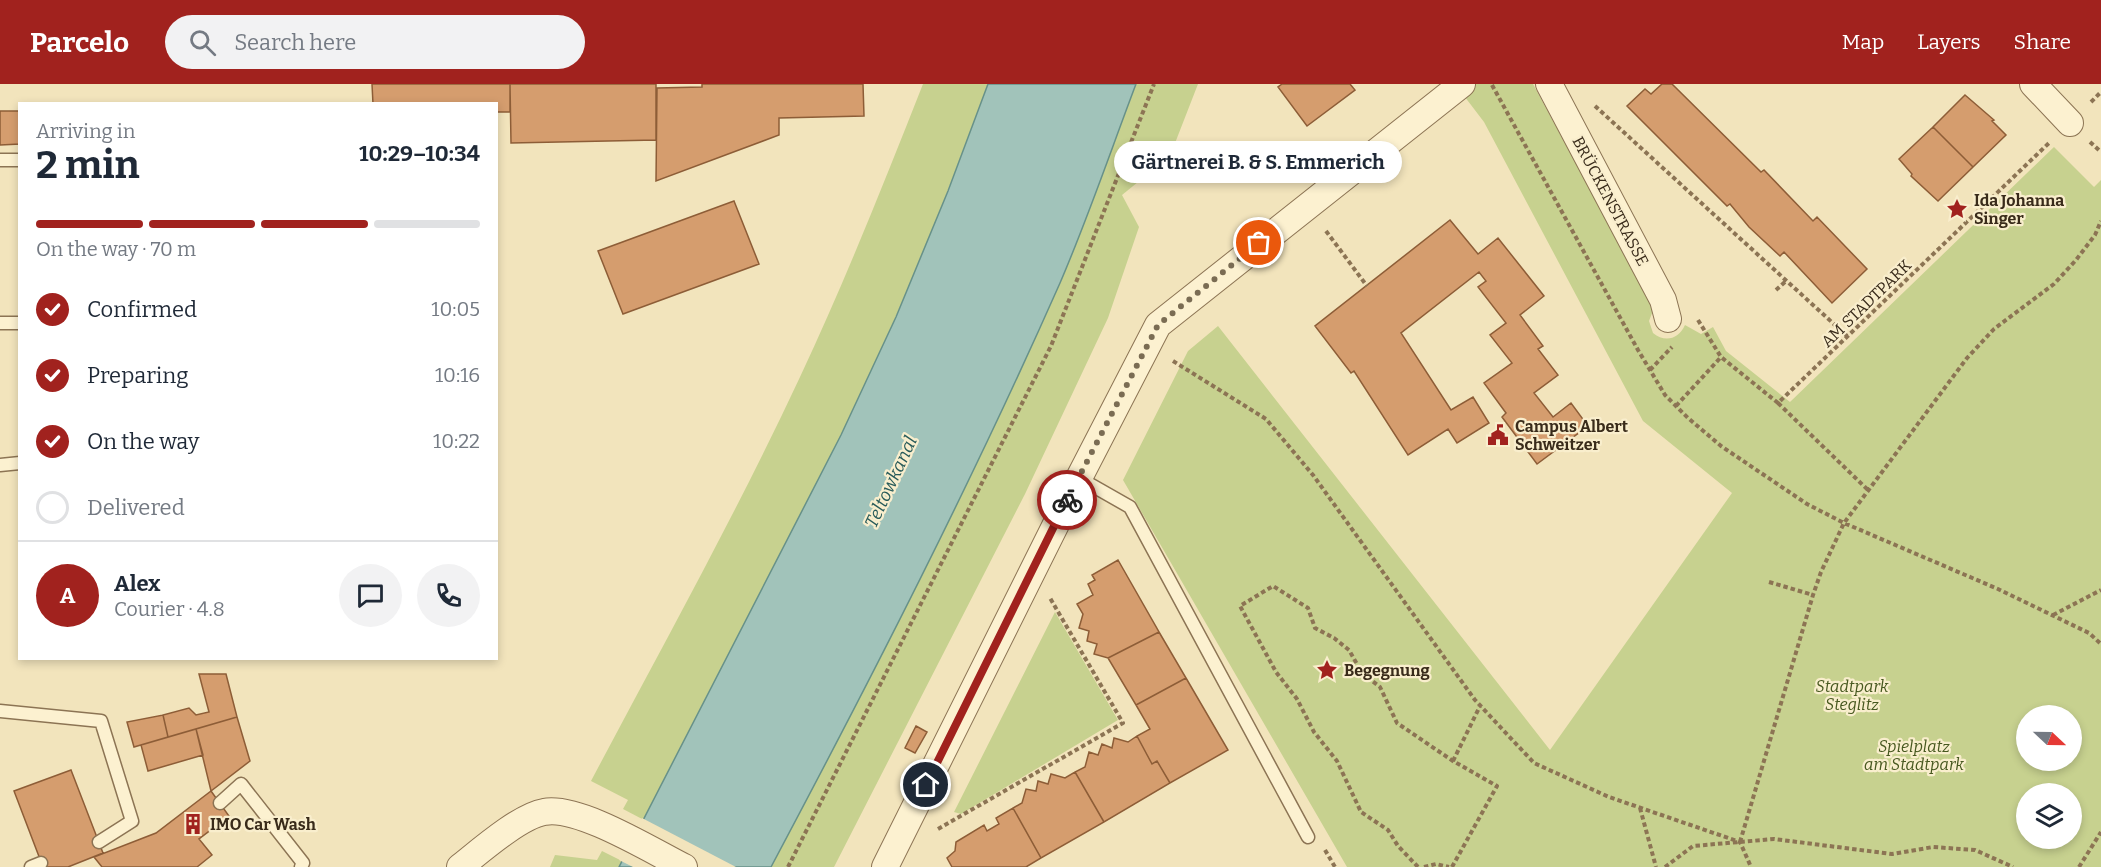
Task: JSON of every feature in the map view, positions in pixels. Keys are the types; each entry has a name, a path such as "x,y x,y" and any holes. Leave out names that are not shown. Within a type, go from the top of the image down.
{"street":[{"path":"885,867 1158,325 1462,84"},
{"name":"BRÜCKENSTRASSE","path":"1549,84 1663,300 1668,320"},
{"path":"2033,84 2070,122"},
{"path":"460,867 520,822 544,812 571,815 606,827 684,867"}],"lane":[{"path":"0,160 18,160"},
{"path":"0,323 18,323"},
{"path":"0,465 18,463"},
{"path":"1079,478 1130,507 1308,837"},
{"path":"0,711 101,722 132,821 99,842"},
{"path":"220,804 240,784 303,863 301,867"}],"path":[{"path":"788,867 1051,346 1154,84"},
{"path":"1492,84 1498,97"},
{"name":"AM STADTPARK","path":"1778,403 2101,92"},
{"path":"1586,106 1593,105 1848,336"},
{"path":"1751,867 1740,842 1813,595 1844,523 1967,358 1994,329 2054,284 2095,235 2101,221"},
{"path":"1326,231 1367,286"},
{"path":"1776,290 1786,280"},
{"path":"1699,319 1720,357 1778,403 1868,490"},
{"path":"1676,406 1720,357"},
{"path":"1170,359 1203,377 1266,418 1313,475 1480,706 1534,763 1609,797 1740,842"},
{"path":"1844,523 1998,589 2088,633 2101,644"},
{"path":"1769,582 1813,595"},
{"path":"1418,867 1398,846 1388,830 1361,812 1337,761 1314,732 1297,699 1276,672 1240,606 1273,586 1308,608 1315,628 1342,644 1362,673 1380,687 1397,723 1453,761 1497,786 1450,867 1436,864 1424,867"},
{"path":"2053,615 2101,590"},
{"path":"935,831 1123,723 1048,594"},
{"path":"1453,761 1480,706"},
{"path":"1640,808 1656,867"},
{"path":"2079,867 2101,832"},
{"path":"1665,867 1694,846 1773,839 1892,854 1933,847 1975,850 2013,867"}],"green space":[{"path":"923,84 988,84 909,287 838,444 644,820 623,809 628,800 591,781 776,428 817,341"},
{"path":"1136,84 1198,84 1170,156 1122,195 1139,227 1108,318 1025,494 834,867 771,867 921,578 992,431 1060,283"},
{"name":"Stadtpark Steglitz","path":"1455,84 1533,84 1654,308 1649,321 1653,333 1667,339 1679,334 1685,325 1701,334 1713,327 1726,351 1790,402 2054,147 2094,187 2101,180 2101,867 1347,867 1123,480 1188,351 1218,326 1550,750 1732,493 1643,421 1484,122"},
{"path":"1055,612 1118,720 961,814 954,812"},
{"path":"602,851 622,861 619,867 550,867 555,855 597,860"}],"water":[{"name":"Teltowkanal","path":"988,84 1136,84 1060,283 992,431 847,723 771,867 619,867 841,435 896,317 948,191"}],"pier":[{"path":"642,818 736,867 633,867 619,860"}],"building":[{"path":"372,84 510,84 510,112 498,112 498,102 373,102"},
{"path":"510,84 656,84 656,140 511,143"},
{"path":"702,84 863,84 864,116 779,118 779,135 656,181 657,88 702,87"},
{"path":"1282,84 1350,84 1355,90 1307,126 1278,87"},
{"path":"1662,84 1672,84 1761,172 1764,170 1813,221 1817,217 1867,269 1832,303 1784,252 1780,256 1749,227 1730,204 1727,206 1627,106 1645,89 1651,94"},
{"path":"1965,95 1994,120 1992,121 2006,135 1973,167 1933,127"},
{"path":"0,111 18,111 18,144 0,145"},
{"path":"1933,127 1973,167 1938,201 1911,176 1912,174 1899,159"},
{"path":"734,201 759,264 623,314 598,251"},
{"path":"1450,220 1478,254 1498,238 1544,296 1520,315 1543,346 1538,349 1558,375 1534,393 1553,417 1571,403 1588,426 1537,464 1502,417 1506,413 1484,383 1512,363 1490,335 1506,323 1478,287 1486,281 1479,272 1401,333 1451,410 1473,397 1489,423 1457,443 1448,429 1408,455 1354,371 1351,373 1315,326"},
{"path":"1118,560 1159,632 1108,658 1094,654 1097,644 1087,641 1089,631 1079,628 1083,614 1077,604 1093,595 1088,584 1095,580 1092,575"},
{"path":"1159,632 1186,678 1136,705 1108,658"},
{"path":"199,674 226,674 237,717 168,737 163,715 189,708 196,715 209,712"},
{"path":"1186,678 1228,750 1170,783 1157,761 1152,764 1137,736 1150,729 1136,705"},
{"path":"163,715 168,737 134,747 127,722"},
{"path":"237,717 250,761 211,791 196,729"},
{"path":"916,726 927,732 915,753 905,748"},
{"path":"196,729 203,755 148,771 141,745"},
{"path":"1137,736 1152,764 1157,761 1170,783 1104,822 1075,772 1085,767 1089,752 1098,755 1102,744 1112,748 1114,738 1128,742"},
{"path":"71,770 103,853 68,867 43,867 14,791"},
{"path":"1075,772 1104,822 1041,858 1013,808 1022,803 1026,789 1036,791 1038,781 1048,784 1051,774 1065,778"},
{"name":"IMO Car Wash","path":"211,791 229,816 199,839 212,855 197,867 102,867 94,857 156,833"},
{"path":"1013,808 1041,858 1026,867 952,867 947,858 955,851 956,842 984,825 987,831 999,824 996,818"}],"way so far":[{"path":"1067,500 1158,325 1178,306 1259,243"}],"place":[{"name":"Ida Johanna Singer","path":"1957,209"},
{"name":"Gärtnerei B. & S. Emmerich","path":"1259,243"},
{"name":"Campus Albert Schweitzer","path":"1498,435"},
{"name":"Begegnung","path":"1327,670"},
{"name":"IMO Car Wash","path":"193,824"}],"route":[{"path":"926,785 1067,500"}],"park label":[{"name":"Spielplatz am Stadtpark","path":"1914,755"}]}
